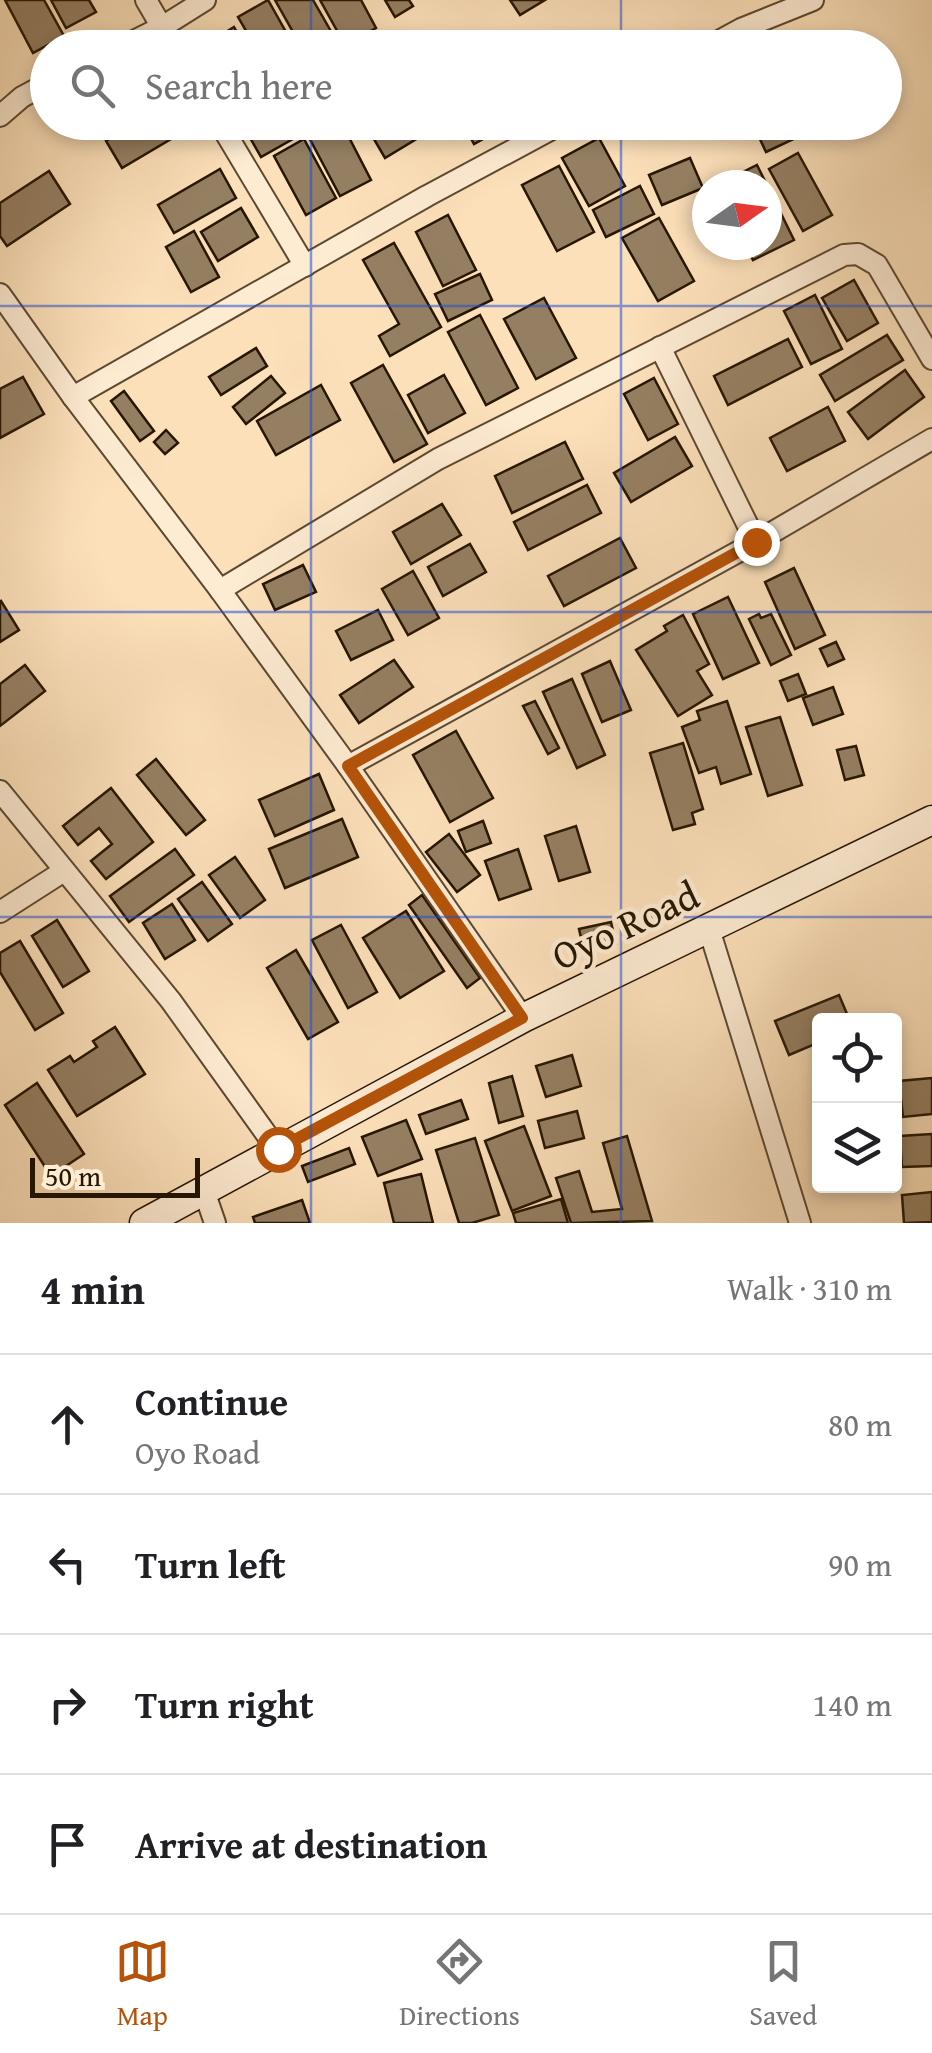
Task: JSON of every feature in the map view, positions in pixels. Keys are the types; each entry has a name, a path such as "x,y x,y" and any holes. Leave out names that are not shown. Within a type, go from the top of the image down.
{"street":[{"path":"146,0 164,30"},
{"path":"156,30 205,0"},
{"path":"739,30 813,0"},
{"path":"0,116 30,93"},
{"path":"230,140 305,266"},
{"path":"73,397 533,140"},
{"path":"220,590 438,460 844,255 858,254 877,265 932,359"},
{"path":"4,306 220,590 348,766 522,1018"},
{"path":"660,347 756,542"},
{"path":"348,766 756,542 932,439"},
{"path":"0,792 172,1001 278,1149"},
{"name":"Oyo Road","path":"144,1223 522,1018 932,820"},
{"path":"0,912 64,871"},
{"path":"709,929 795,1222"},
{"path":"204,1191 215,1223"}],"building":[{"path":"5,0 44,0 61,30 30,30 30,47"},
{"path":"51,0 89,0 96,12 66,28"},
{"path":"268,0 285,30 246,30 238,17"},
{"path":"275,0 313,0 330,30 292,30"},
{"path":"320,0 361,0 376,28 372,30 337,30"},
{"path":"385,0 409,0 413,6 395,17"},
{"path":"510,0 545,0 520,15"},
{"path":"108,140 169,140 122,168"},
{"path":"251,140 291,140 261,157"},
{"path":"305,140 336,198 306,215 274,156"},
{"path":"310,140 350,140 371,180 340,196"},
{"path":"374,140 415,140 385,158"},
{"path":"600,140 625,186 589,206 562,158"},
{"path":"760,140 792,140 766,152"},
{"path":"798,153 832,215 803,231 782,193 782,170 769,169"},
{"path":"690,158 695,170 692,170 692,193 662,205 649,175"},
{"path":"559,166 594,232 557,251 522,185"},
{"path":"220,169 236,198 174,233 158,205"},
{"path":"49,171 70,204 7,246 0,236 0,203"},
{"path":"640,186 654,214 606,237 593,210"},
{"path":"241,208 258,237 218,261 201,232"},
{"path":"448,215 476,270 443,286 416,232"},
{"path":"782,216 794,240 782,246"},
{"path":"659,218 694,281 658,301 622,238"},
{"path":"194,231 219,277 191,292 166,247"},
{"path":"394,243 441,327 390,356 379,336 399,324 363,260"},
{"path":"480,274 492,300 448,321 435,294"},
{"path":"854,280 878,323 847,341 822,298"},
{"path":"815,295 842,349 811,364 784,311"},
{"path":"544,298 576,358 536,379 504,319"},
{"path":"480,315 518,388 486,405 448,332"},
{"path":"887,335 903,360 835,401 820,375"},
{"path":"788,339 802,367 728,405 714,376"},
{"path":"256,348 267,366 221,395 209,377"},
{"path":"383,365 427,444 394,462 351,383"},
{"path":"905,370 924,397 868,439 848,412"},
{"path":"444,375 465,413 428,433 408,395"},
{"path":"271,376 285,393 246,424 233,407"},
{"path":"23,377 44,414 0,438 0,389"},
{"path":"654,378 678,424 648,440 624,394"},
{"path":"321,385 340,420 276,455 257,421"},
{"path":"124,391 154,431 140,441 111,401"},
{"path":"828,407 845,441 787,471 770,438"},
{"path":"166,430 178,443 165,454 154,442"},
{"path":"675,437 692,466 631,502 614,473"},
{"path":"565,442 583,479 512,513 495,476"},
{"path":"587,485 601,513 528,550 514,522"},
{"path":"442,504 461,535 411,564 393,532"},
{"path":"620,538 636,568 564,606 548,576"},
{"path":"470,544 486,572 443,596 428,567"},
{"path":"303,565 316,592 275,610 263,584"},
{"path":"794,568 825,635 795,649 765,582"},
{"path":"413,571 439,618 408,635 382,589"},
{"path":"728,597 759,663 723,679 693,614"},
{"path":"0,602 19,630 0,642"},
{"path":"378,610 393,640 351,660 336,631"},
{"path":"759,614 761,618 771,614 791,655 771,665 749,619"},
{"path":"683,615 709,664 697,671 712,695 678,716 636,650 667,631 664,626"},
{"path":"836,642 844,659 828,666 820,649"},
{"path":"394,660 413,687 359,723 340,695"},
{"path":"610,661 631,710 602,722 582,674"},
{"path":"25,665 45,691 0,726 0,684"},
{"path":"798,674 806,694 788,701 780,681"},
{"path":"572,679 605,755 577,768 543,692"},
{"path":"833,687 843,714 813,725 803,698"},
{"path":"535,701 559,748 548,754 523,706"},
{"path":"727,701 751,774 721,784 716,767 699,773 682,727 700,720 697,711"},
{"path":"780,717 802,785 768,796 746,727"},
{"path":"456,731 493,798 450,822 413,755"},
{"path":"683,743 703,809 692,813 695,824 673,830 650,753"},
{"path":"856,746 864,775 845,780 837,750"},
{"path":"156,759 205,820 186,835 137,775"},
{"path":"319,774 334,810 275,836 259,800"},
{"path":"111,788 153,842 106,879 91,861 112,844 99,828 78,845 63,826"},
{"path":"342,819 358,857 285,888 269,849"},
{"path":"483,821 491,843 466,852 458,831"},
{"path":"576,826 590,872 559,881 545,836"},
{"path":"449,834 480,875 457,892 426,852"},
{"path":"175,849 194,875 129,922 110,896"},
{"path":"518,849 531,889 499,900 485,861"},
{"path":"235,857 265,900 240,918 209,875"},
{"path":"202,882 232,924 208,941 178,899"},
{"path":"422,895 480,978 467,988 409,905"},
{"path":"172,904 195,940 165,959 143,923"},
{"path":"406,911 444,971 400,998 363,938"},
{"path":"57,920 89,971 63,987 32,936"},
{"path":"611,922 616,944 584,951 579,929"},
{"path":"341,925 377,992 348,1008 312,940"},
{"path":"20,941 63,1013 35,1030 0,972 0,953"},
{"path":"296,950 338,1022 308,1039 267,968"},
{"path":"839,995 847,1013 812,1013 812,1045 789,1055 775,1021"},
{"path":"115,1027 145,1074 77,1116 48,1070 70,1056 74,1062 97,1047 93,1041"},
{"path":"572,1055 581,1086 546,1097 536,1066"},
{"path":"512,1076 523,1116 499,1123 489,1083"},
{"path":"932,1078 932,1114 903,1117 902,1081"},
{"path":"37,1083 84,1154 51,1176 5,1105"},
{"path":"461,1100 468,1119 426,1134 419,1115"},
{"path":"577,1111 584,1138 545,1148 538,1121"},
{"path":"406,1120 422,1159 378,1176 362,1137"},
{"path":"524,1126 551,1196 512,1211 485,1141"},
{"path":"932,1134 932,1166 902,1167 902,1136"},
{"path":"627,1136 652,1221 571,1223 556,1178 579,1171 592,1212 622,1209 603,1143"},
{"path":"475,1138 499,1215 459,1223 436,1150"},
{"path":"349,1148 355,1164 308,1182 302,1166"},
{"path":"421,1174 433,1223 394,1223 384,1183"},
{"path":"932,1192 932,1222 904,1223 902,1195"},
{"path":"561,1199 568,1223 516,1223 513,1213"},
{"path":"302,1200 310,1223 255,1223 253,1217"}],"route":[{"path":"278,1149 522,1018 348,766 756,542"}]}
